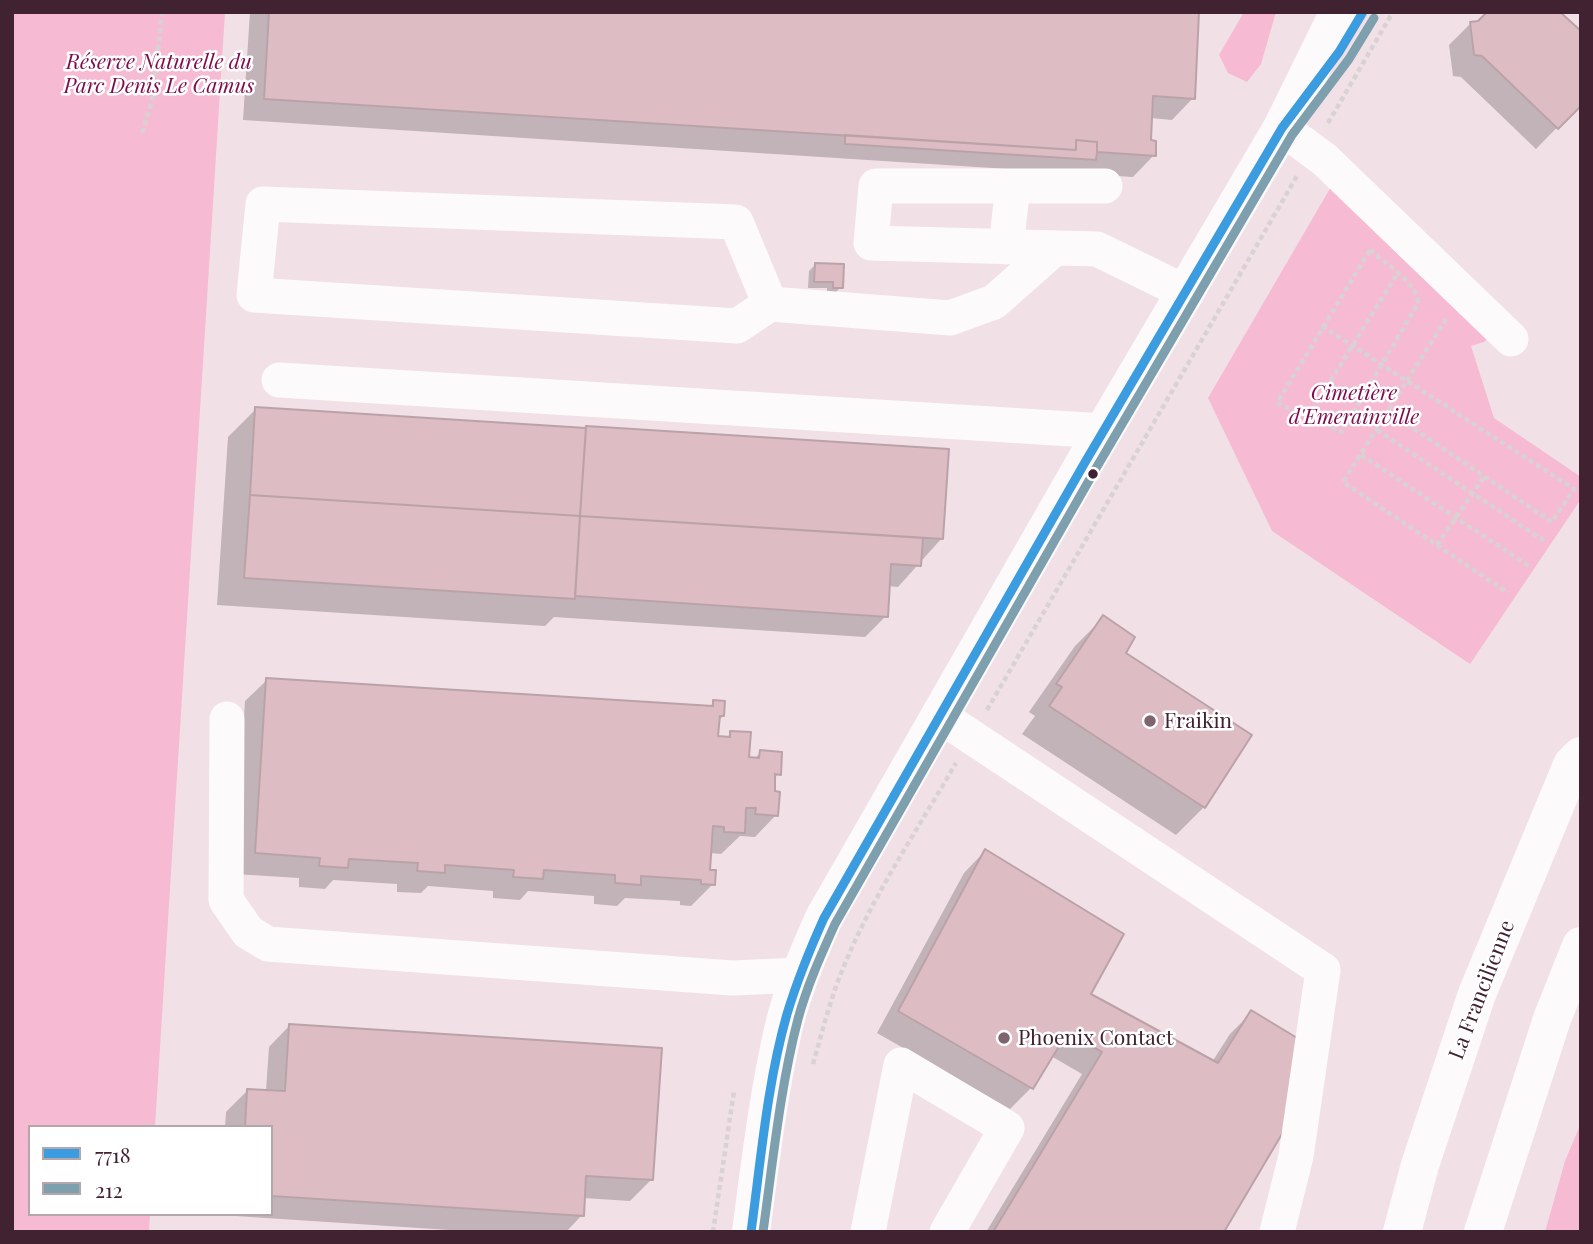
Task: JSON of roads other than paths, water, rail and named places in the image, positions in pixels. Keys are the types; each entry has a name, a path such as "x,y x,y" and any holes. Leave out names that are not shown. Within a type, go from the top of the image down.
{"main road":[{"path":"751,1232 783,1027 800,975 824,918 1282,128 1339,12"},
{"path":"1282,128 1339,52 1363,12"},
{"name":"La Francilienne","path":"1402,1232 1420,1165 1477,994 1576,761 1581,725"},
{"path":"1483,1232 1548,1032 1581,946"}],"street":[{"path":"1282,128 1325,160 1511,339"},
{"path":"1105,186 876,186 871,243 1097,249 1187,293"},
{"path":"1006,247 1013,186"},
{"path":"770,304 736,222 263,204 254,295 737,326 770,304 950,317 994,302 1055,248"},
{"path":"279,380 1104,431"},
{"path":"940,716 1323,970 1296,1156 1277,1232"},
{"path":"227,719 226,901 248,932 268,944 732,978 800,975"},
{"path":"868,1232 901,1065 1007,1128 947,1232"}],"place":[{"name":"Fraikin","path":"1150,721"},
{"name":"Phoenix Contact","path":"1004,1038"}],"park label":[{"name":"Réserve Naturelle du Parc Denis Le Camus","path":"159,74"},
{"name":"Cimetière d'Emerainville","path":"1354,405"}]}
